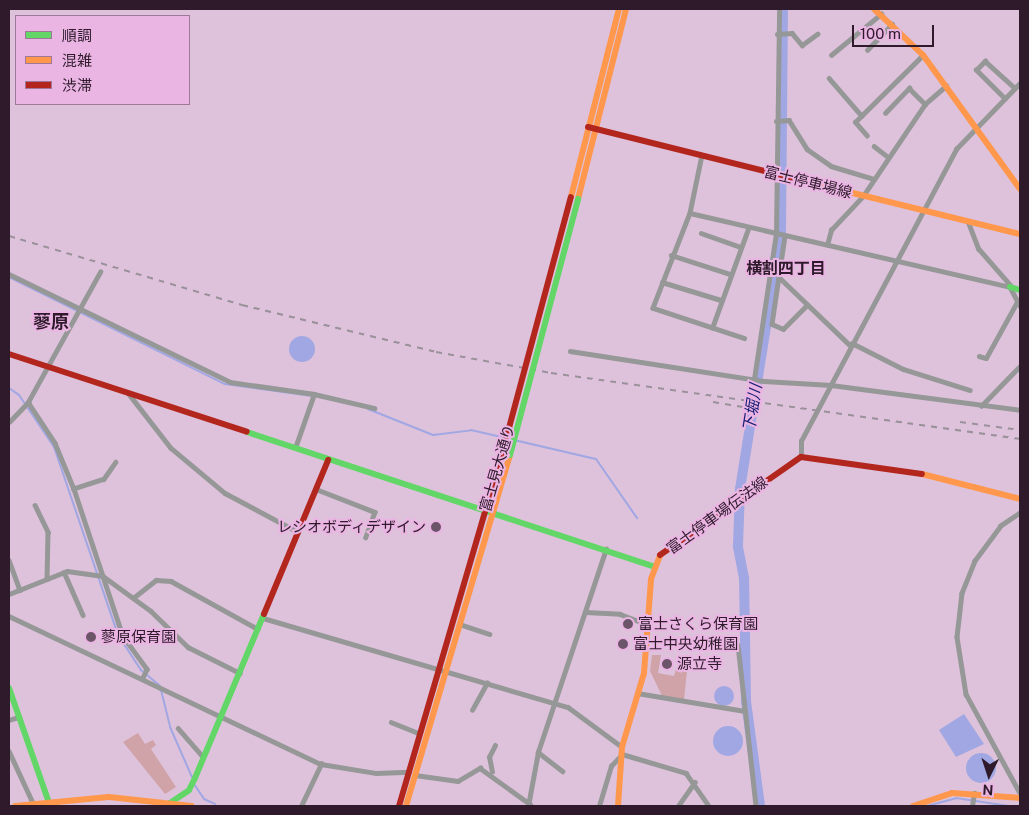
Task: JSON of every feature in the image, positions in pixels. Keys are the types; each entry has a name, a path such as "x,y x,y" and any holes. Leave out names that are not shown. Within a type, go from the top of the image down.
{"street":[{"path":"588,127 619,9"},
{"path":"597,129 626,9"},
{"path":"754,379 776,234 778,174 776,121 777,34 779,9"},
{"path":"831,55 878,11 924,55 1020,189"},
{"path":"867,50 892,24"},
{"path":"777,34 785,35 792,32 802,45 817,34"},
{"path":"867,136 855,122 924,55"},
{"path":"1005,98 976,70 985,61 1015,88"},
{"path":"829,78 862,116"},
{"path":"1020,83 956,149 802,441 801,457 918,472 1020,499"},
{"path":"827,245 831,230 863,196 887,156 925,104 946,86"},
{"path":"885,113 909,88 925,104"},
{"path":"776,121 784,121 800,131 807,149 832,166 874,179"},
{"name":"富士停車場線","path":"588,127 1020,234"},
{"name":"富士見大通り","path":"406,806 420,734 459,624 510,455 575,198 588,127"},
{"name":"富士見大通り","path":"399,806 412,774 485,510 575,198 597,129"},
{"path":"874,146 887,156"},
{"path":"702,155 690,213 672,255 654,308 744,338"},
{"path":"690,213 748,229 827,245 895,263 1020,290"},
{"path":"968,221 979,249 1011,287 1020,306"},
{"path":"712,328 730,274 748,229"},
{"path":"701,233 741,247"},
{"path":"785,236 772,324 783,329 807,305"},
{"path":"672,255 730,274"},
{"path":"9,422 27,403 100,272"},
{"path":"9,274 230,382 314,394 374,408"},
{"path":"780,278 852,345 903,369 970,390"},
{"path":"662,282 721,300"},
{"path":"978,356 986,358 1018,300"},
{"path":"570,351 764,382 831,385 1020,410"},
{"path":"9,354 654,566"},
{"path":"982,406 1020,366"},
{"path":"129,394 171,448 225,492 298,532"},
{"path":"295,448 314,394"},
{"path":"27,403 55,443 74,489 123,636 147,669 143,678"},
{"name":"富士停車場伝法線","path":"618,806 622,751 637,693 648,625 654,566 659,556 753,488 801,457"},
{"path":"168,805 192,785 328,460"},
{"path":"74,489 104,479 116,462"},
{"path":"316,489 375,512 366,537"},
{"path":"35,504 48,532 47,580"},
{"path":"1020,513 1001,526 982,549 962,593 957,658 966,694 1020,792"},
{"path":"529,805 538,752 606,549"},
{"path":"9,560 20,590"},
{"path":"64,572 83,615"},
{"path":"9,594 64,572 103,576 133,598 188,647 240,673"},
{"path":"133,598 156,580 171,581 258,629"},
{"path":"585,612 620,614 648,625"},
{"path":"9,616 321,764 376,773 412,774 458,781 480,768 492,772 529,805"},
{"path":"262,618 568,707 622,751 686,773 709,806"},
{"path":"459,624 489,634"},
{"path":"738,646 756,806"},
{"path":"472,710 487,683"},
{"path":"9,688 49,803"},
{"path":"637,693 744,711"},
{"path":"9,720 18,717"},
{"path":"392,722 420,734"},
{"path":"178,728 203,757"},
{"path":"492,772 489,757 495,745"},
{"path":"9,751 33,803"},
{"path":"599,806 611,766 622,751"},
{"path":"538,752 562,772"},
{"path":"301,806 321,764"},
{"path":"678,806 694,782"},
{"path":"972,805 974,794"},
{"path":"913,806 942,796 974,794 1020,798"},
{"path":"16,806 33,803 109,798 192,806"}],"shaded area":[{"path":"652,655 661,655 658,673 674,676 676,669 687,671 684,700 663,698 650,671"},
{"path":"138,733 145,744 153,740 156,745 151,749 176,787 165,794 123,742"}],"water":[{"path":"302,336 311,340 315,349 311,358 302,362 293,358 289,349 293,340"},
{"path":"724,686 731,689 734,696 731,703 724,706 717,703 714,696 717,689"},
{"path":"964,714 984,744 956,757 939,730"},
{"path":"728,726 739,730 743,741 739,752 728,756 717,752 713,741 717,730"},
{"path":"981,753 992,757 996,768 992,779 981,783 970,779 966,768 970,757"}],"waterway":[{"name":"下堀川","path":"760,806 746,701 744,578 738,546 740,489 781,233 783,9"},
{"path":"9,277 225,384 312,396"},
{"path":"9,388 19,395 54,447 118,635 141,670 160,686"},
{"path":"368,409 433,435 471,430 596,459 637,518"},
{"path":"161,690 170,727 192,777"},
{"path":"194,784 204,799 215,804"},
{"path":"927,806 956,798 1008,806"}],"railway":[{"path":"9,236 242,305 436,352 551,373 1020,439"},
{"path":"713,402 760,410"},
{"path":"960,422 1020,430"}],"traffic: fast":[{"path":"510,455 578,199"},
{"path":"1010,287 1020,290"},
{"path":"247,432 653,566"},
{"path":"170,803 189,790 195,778 264,614"},
{"path":"9,688 48,800"}],"traffic: slow":[{"path":"571,197 619,9"},
{"path":"578,199 626,9"},
{"path":"874,9 923,55 1020,189"},
{"path":"800,180 1020,234"},
{"path":"406,806 510,455"},
{"path":"922,474 1020,499"},
{"path":"618,806 622,747 644,673 651,579 660,555"},
{"path":"913,806 952,793 1020,798"},
{"path":"15,806 109,797 192,806"}],"traffic: jam":[{"path":"588,127 800,180"},
{"path":"502,454 571,197"},
{"path":"9,354 247,432"},
{"path":"399,806 502,454"},
{"path":"660,555 801,457 922,474"},
{"path":"264,614 328,460"}],"place":[{"name":"レシオボディデザイン","path":"436,527"},
{"name":"富士さくら保育園","path":"628,624"},
{"name":"蓼原保育園","path":"91,637"},
{"name":"富士中央幼稚園","path":"623,644"},
{"name":"源立寺","path":"667,664"}],"district":[{"name":"横割四丁目","path":"786,269"},
{"name":"蓼原","path":"51,322"}]}
